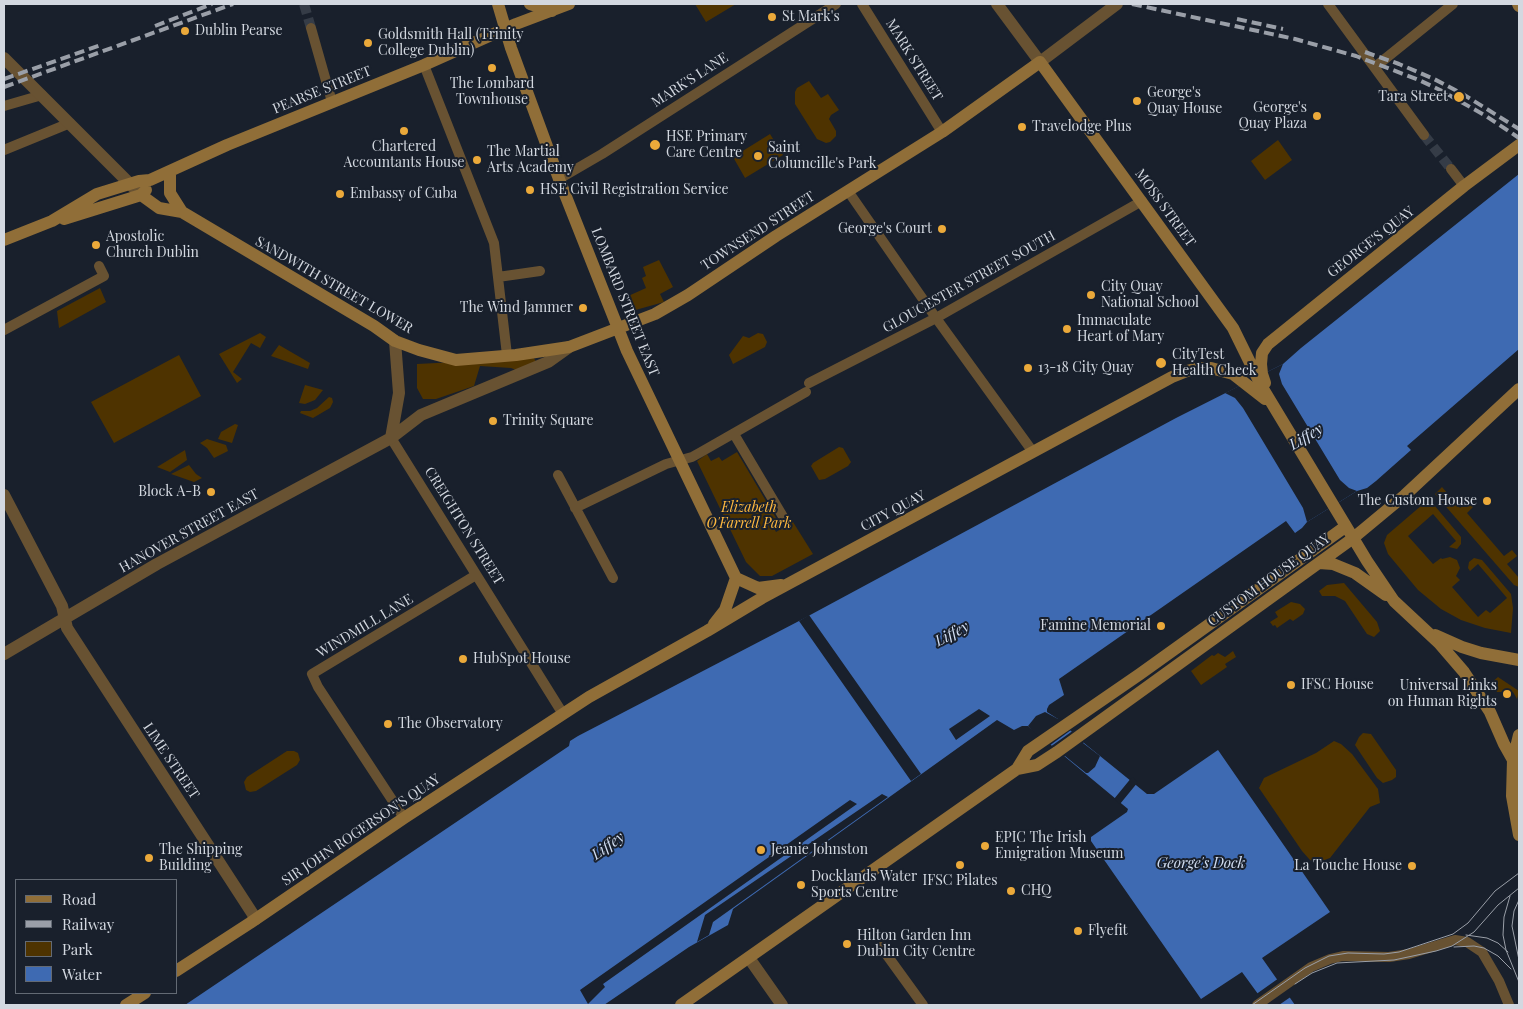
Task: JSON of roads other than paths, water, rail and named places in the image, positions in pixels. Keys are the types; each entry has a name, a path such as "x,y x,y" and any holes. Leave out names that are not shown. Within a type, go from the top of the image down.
{"main road":[{"name":"LOMBARD STREET EAST","path":"498,4 511,48 559,179 627,352 736,578"},
{"path":"530,4 552,11"},
{"name":"PEARSE STREET","path":"4,240 52,221 97,194 139,181 150,180 227,145 424,65 506,28 569,4"},
{"name":"TOWNSEND STREET","path":"569,347 655,314 688,295 776,236 942,132 1040,62"},
{"name":"MOSS STREET","path":"1040,62 1233,328 1255,378 1274,407"},
{"name":"GEORGE'S QUAY","path":"1255,378 1262,353 1268,344 1464,186 1519,145"},
{"path":"170,171 170,193 182,212"},
{"path":"141,196 147,190 150,180"},
{"name":"PEARSE STREET","path":"52,221 141,196"},
{"name":"SANDWITH STREET LOWER","path":"141,196 159,208 182,212 395,340 419,350 456,360 569,347"},
{"name":"CITY QUAY","path":"563,714 615,682 806,574 1187,371 1198,368 1211,368 1255,378"},
{"path":"1255,378 1352,539 1394,601 1414,622 1426,630 1462,647 1490,655 1519,660"},
{"name":"CUSTOM HOUSE QUAY","path":"1017,769 1037,765 1057,752 1352,539 1405,495 1519,389"},
{"name":"CUSTOM HOUSE QUAY","path":"681,1005 1017,769 1028,751 1140,674 1345,527"},
{"path":"1319,563 1333,564 1355,573 1394,601"},
{"path":"707,631 725,610 736,578 758,588 777,586 806,574"},
{"path":"1426,630 1452,657 1475,687 1490,712 1512,760"},
{"name":"SIR JOHN ROGERSON'S QUAY","path":"178,970 563,714"},
{"path":"1519,735 1512,760 1512,796 1519,835"},
{"path":"126,1005 142,994"}],"street":[{"name":"MARK'S LANE","path":"559,179 602,154 836,4"},
{"name":"MARK STREET","path":"862,4 942,132"},
{"path":"997,4 1040,62"},
{"name":"TOWNSEND STREET","path":"1040,62 1117,4"},
{"path":"1328,4 1424,135"},
{"path":"1375,67 1453,4"},
{"path":"311,28 332,102"},
{"name":"SANDWITH STREET LOWER","path":"4,58 141,196"},
{"path":"424,65 494,243 507,355"},
{"path":"4,106 42,95"},
{"path":"4,150 70,123"},
{"path":"1451,169 1464,186"},
{"path":"848,191 936,318 1033,452"},
{"name":"GLOUCESTER STREET SOUTH","path":"575,508 666,464 692,456 734,434 807,388 936,318 1142,201"},
{"path":"4,330 104,276 99,266"},
{"path":"498,278 540,271"},
{"path":"391,438 399,393 395,340"},
{"name":"TOWNSEND STREET","path":"391,438 421,415 548,362 569,347"},
{"path":"734,434 785,520"},
{"name":"CREIGHTON STREET","path":"391,438 563,714"},
{"name":"HANOVER STREET EAST","path":"4,654 157,564 391,438"},
{"path":"558,475 612,578"},
{"name":"LIME STREET","path":"4,495 62,606 63,618 72,636 256,919"},
{"name":"WINDMILL LANE","path":"404,818 318,687 312,674 476,575"},
{"path":"1257,1005 1311,967 1330,959 1343,956 1389,957 1409,954 1448,942 1463,940 1482,952 1499,981 1509,1005"},
{"path":"881,947 923,1005"},
{"path":"750,958 782,1005"}],"water":[{"path":"1519,174 1519,349 1407,446 1411,450 1367,488 1357,491 1307,522 1295,533 1286,521 1059,679 1064,695 1049,705 1047,709 1047,712 1058,719 1084,743 1147,794 1154,794 1218,750 1330,912 1262,958 1295,1005 1266,1005 1242,972 1201,999 1091,841 1091,837 1127,812 1128,809 1028,726 1022,726 1014,730 997,720 733,909 728,925 689,947 604,1005 185,1005 569,746 570,741 578,736 799,621 1176,418 1283,364"}],"tunnel":[{"path":"304,4 311,28"},
{"path":"1424,135 1451,169"}],"tram line":[{"path":"1252,1005 1305,968 1329,956 1348,953 1384,954 1399,952 1453,934 1468,923 1495,891 1519,873"},
{"path":"1295,984 1312,973 1337,963 1394,960 1452,946 1474,932 1498,905 1519,888"},
{"path":"1510,896 1504,917 1503,935 1506,950 1519,982"},
{"path":"1519,900 1514,911 1512,926 1519,960"},
{"path":"1466,935 1487,938 1498,943 1508,952"},
{"path":"1454,947 1474,946 1484,948 1498,956 1511,969"}],"railway":[{"path":"155,26 212,4"},
{"path":"4,87 233,4"},
{"path":"1132,4 1295,39 1356,56 1440,90 1486,116 1519,138"},
{"path":"1237,19 1283,29"},
{"path":"4,79 101,45"},
{"path":"1365,52 1434,79 1461,93 1519,129"}],"place":[{"name":"St Mark's","path":"772,17"},
{"name":"Dublin Pearse","path":"185,31"},
{"name":"Goldsmith Hall (Trinity College Dublin)","path":"368,43"},
{"name":"The Lombard Townhouse","path":"492,68"},
{"name":"Tara Street","path":"1459,97"},
{"name":"George's Quay House","path":"1137,101"},
{"name":"George's Quay Plaza","path":"1317,116"},
{"name":"Travelodge Plus","path":"1022,127"},
{"name":"Chartered Accountants House","path":"404,131"},
{"name":"HSE Primary Care Centre","path":"655,145"},
{"name":"Saint Columcille's Park","path":"758,156"},
{"name":"The Martial Arts Academy","path":"477,160"},
{"name":"HSE Civil Registration Service","path":"530,190"},
{"name":"Embassy of Cuba","path":"340,194"},
{"name":"George's Court","path":"942,229"},
{"name":"Apostolic Church Dublin","path":"96,245"},
{"name":"City Quay National School","path":"1091,295"},
{"name":"The Wind Jammer","path":"583,308"},
{"name":"Immaculate Heart of Mary","path":"1067,329"},
{"name":"CityTest Health Check","path":"1161,363"},
{"name":"13-18 City Quay","path":"1028,368"},
{"name":"Trinity Square","path":"493,421"},
{"name":"Block A-B","path":"211,492"},
{"name":"The Custom House","path":"1487,501"},
{"name":"Famine Memorial","path":"1161,626"},
{"name":"HubSpot House","path":"463,659"},
{"name":"IFSC House","path":"1291,685"},
{"name":"Universal Links on Human Rights","path":"1507,694"},
{"name":"The Observatory","path":"388,724"},
{"name":"EPIC The Irish Emigration Museum","path":"985,846"},
{"name":"Jeanie Johnston","path":"761,850"},
{"name":"The Shipping Building","path":"149,858"},
{"name":"IFSC Pilates","path":"960,865"},
{"name":"La Touche House","path":"1412,866"},
{"name":"Docklands Water Sports Centre","path":"801,885"},
{"name":"CHQ","path":"1011,891"},
{"name":"Flyefit","path":"1078,931"},
{"name":"Hilton Garden Inn Dublin City Centre","path":"847,944"}],"water label":[{"name":"Liffey","path":"1306,437"},
{"name":"Liffey","path":"952,634"},
{"name":"Liffey","path":"608,846"},
{"name":"George's Dock","path":"1201,863"}],"park label":[{"name":"Elizabeth O'Farrell Park","path":"749,516"}]}
